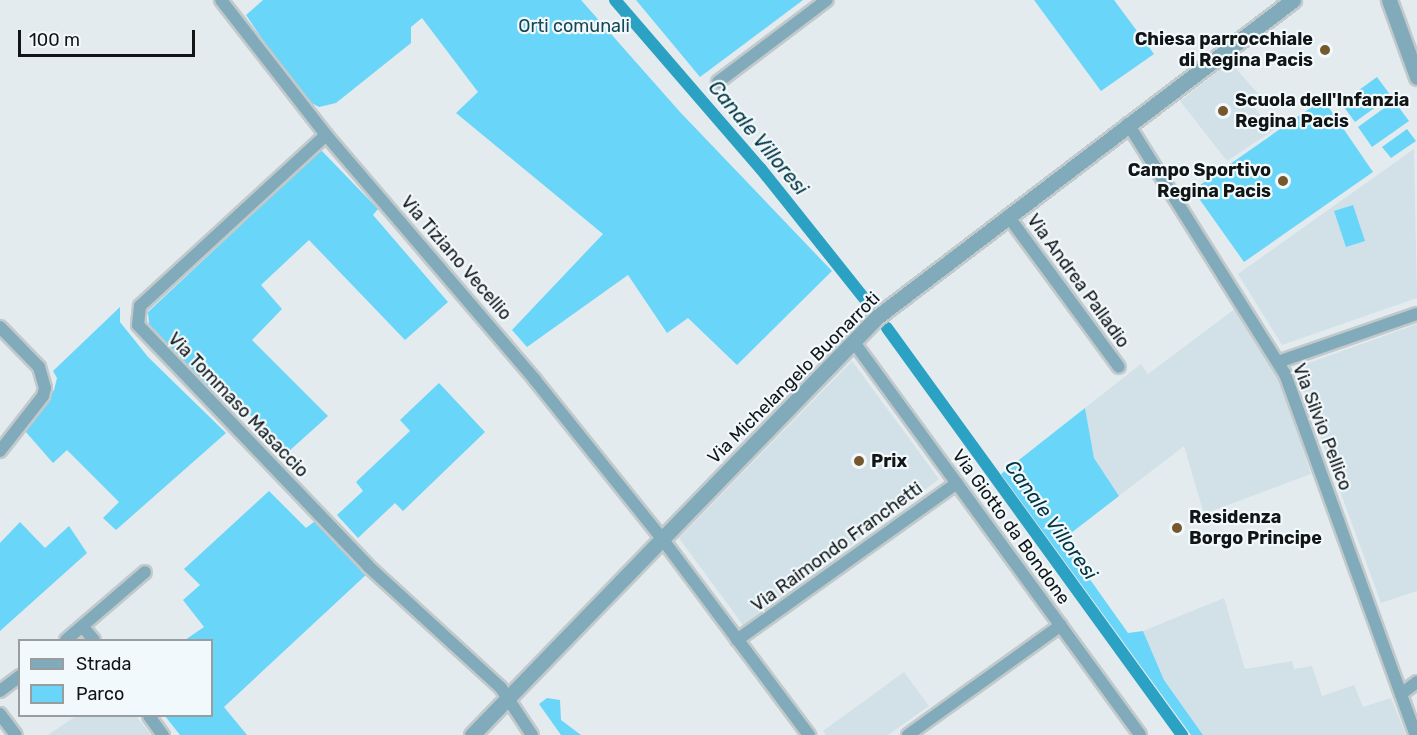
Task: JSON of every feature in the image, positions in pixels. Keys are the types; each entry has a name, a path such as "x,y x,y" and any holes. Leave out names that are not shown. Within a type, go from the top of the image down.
{"street":[{"name":"Via Tiziano Vecellio","path":"220,0 326,135 490,325 663,540 809,735"},
{"path":"718,82 826,0"},
{"name":"Via Michelangelo Buonarroti","path":"472,735 877,317 1293,0"},
{"path":"1389,0 1417,77"},
{"name":"Via Silvio Pellico","path":"1128,124 1278,362 1416,735"},
{"name":"Via Tommaso Masaccio","path":"326,135 140,306 138,325 368,566 501,688 532,735"},
{"name":"Via Andrea Palladio","path":"1008,216 1119,367"},
{"path":"1278,362 1417,314"},
{"path":"0,327 39,367 45,388 38,404 0,451"},
{"name":"Via Giotto da Bondone","path":"853,341 1140,735"},
{"name":"Via Raimondo Franchetti","path":"737,640 957,483"},
{"path":"67,639 145,572"},
{"path":"908,735 1061,626"},
{"path":"84,627 92,639"},
{"path":"0,691 18,678"},
{"path":"1401,694 1417,682"},
{"path":"0,714 16,735"},
{"path":"150,717 164,735"}],"shaded area":[{"name":"Scuola dell'Infanzia Regina Pacis","path":"1230,62 1261,97 1252,104 1268,125 1276,119 1281,125 1227,161 1180,101"},
{"path":"1414,149 1417,298 1282,345 1238,274"},
{"path":"1236,308 1278,374 1311,474 1204,514 1184,446 1119,496 1094,458 1085,408 1141,364 1148,374"},
{"path":"1417,324 1417,591 1381,603 1295,368"},
{"path":"852,361 939,479 743,625 679,538"},
{"path":"1224,598 1245,669 1292,661 1294,669 1312,666 1322,696 1354,685 1363,707 1391,698 1406,735 1203,735 1164,680 1143,631"},
{"path":"904,672 929,706 888,735 826,735 823,731"},
{"path":"75,717 137,717 151,735 48,735"}],"green space":[{"name":"Orti comunali","path":"263,0 581,0 680,112 832,271 737,365 688,318 667,333 628,275 527,347 512,330 603,234 456,113 478,92 422,18 411,27 411,43 336,103 319,107 302,98 246,15"},
{"path":"636,0 803,0 700,77"},
{"path":"1034,0 1114,0 1154,54 1101,91"},
{"path":"1377,77 1391,96 1355,122 1341,103"},
{"name":"Campo Sportivo Regina Pacis","path":"1323,99 1373,172 1244,262 1193,190"},
{"path":"1394,101 1409,121 1372,147 1358,127"},
{"path":"1407,129 1416,141 1391,158 1382,147"},
{"path":"321,150 378,209 373,215 448,302 405,340 309,240 261,285 282,309 252,340 328,416 288,452 215,380 206,387 149,324 148,312"},
{"path":"1353,205 1365,241 1346,247 1334,211"},
{"path":"120,307 120,322 148,357 226,433 116,530 103,518 119,502 67,450 53,463 25,431 54,390 57,378 53,371"},
{"path":"439,383 485,432 403,511 395,503 358,538 337,515 363,491 356,482 410,431 400,420"},
{"path":"1085,408 1094,458 1119,496 1062,540 1128,633 1143,631 1164,680 1203,735 1191,735 1001,474"},
{"path":"269,491 306,528 315,521 368,573 224,707 247,735 180,735 166,717 213,717 213,639 186,639 204,627 183,600 200,585 184,569"},
{"path":"20,522 45,548 69,526 87,553 0,631 0,543"},
{"path":"547,698 560,700 561,720 581,735 561,735 539,704"}],"waterway":[{"name":"Canale Villoresi","path":"615,0 761,169 868,303"},
{"name":"Canale Villoresi","path":"887,328 1182,735"}],"place":[{"name":"Chiesa parrocchiale di Regina Pacis","path":"1325,50"},
{"name":"Scuola dell'Infanzia Regina Pacis","path":"1223,111"},
{"name":"Campo Sportivo Regina Pacis","path":"1283,181"},
{"name":"Prix","path":"859,461"},
{"name":"Residenza Borgo Principe","path":"1177,528"}]}
